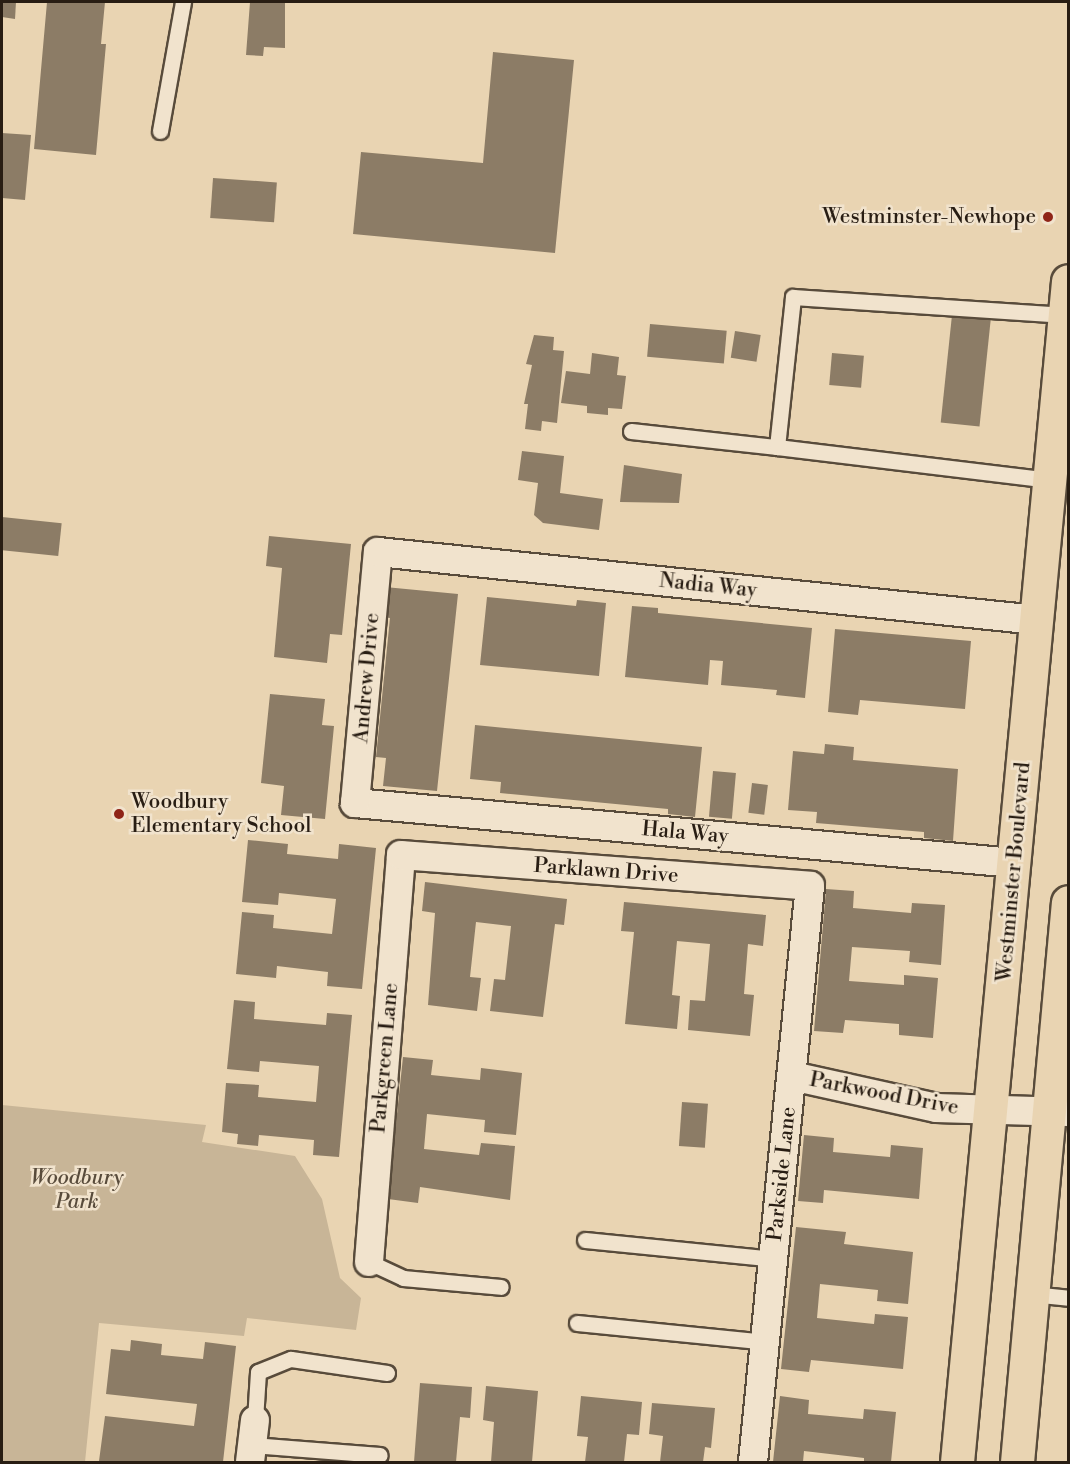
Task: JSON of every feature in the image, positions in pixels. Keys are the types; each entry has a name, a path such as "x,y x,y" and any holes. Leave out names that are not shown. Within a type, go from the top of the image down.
{"main road":[{"name":"Westminster Boulevard","path":"957,1462 993,1112 1068,282"},
{"path":"1017,1462 1032,1294 1058,1111 1068,902"}],"street":[{"name":"Nadia Way","path":"378,552 1037,620"},
{"name":"Andrew Drive","path":"355,803 378,552"},
{"name":"Hala Way","path":"355,803 1014,863"},
{"name":"Parklawn Drive","path":"401,855 810,886"},
{"name":"Parkgreen Lane","path":"369,1262 401,855"},
{"name":"Parkside Lane","path":"753,1462 810,886"},
{"name":"Parkwood Drive","path":"792,1076 936,1108 993,1112 1058,1111"}],"lane":[{"path":"160,131 183,2"},
{"path":"777,447 793,297 1065,315"},
{"path":"631,430 1050,480"},
{"path":"585,1240 774,1259"},
{"path":"369,1262 404,1278 501,1287"},
{"path":"1032,1294 1068,1298"},
{"path":"577,1323 766,1342"},
{"path":"380,1455 252,1442 258,1372 291,1359 387,1373"}],"green space":[{"name":"Woodbury Park","path":"2,1105 206,1125 202,1142 295,1156 322,1199 340,1278 361,1298 356,1330 247,1318 244,1336 99,1323 85,1462 2,1462"}],"building":[{"path":"2,2 16,2 15,19 2,17"},
{"path":"47,2 105,2 101,44 106,44 96,155 34,149"},
{"path":"250,2 285,2 285,48 264,47 263,56 246,55"},
{"path":"493,52 574,60 555,253 353,234 361,152 483,163"},
{"path":"2,133 31,135 25,200 2,198"},
{"path":"213,178 277,182 274,222 210,218"},
{"path":"952,315 991,319 979,426 941,422"},
{"path":"650,324 727,331 724,364 647,357"},
{"path":"735,331 761,335 756,362 731,358"},
{"path":"534,335 554,337 553,350 564,351 557,423 542,421 541,431 525,429 528,404 524,404 532,365 526,364"},
{"path":"592,353 619,357 617,375 626,376 622,409 608,408 608,415 587,413 587,406 561,403 566,371 590,374"},
{"path":"832,353 864,356 861,388 829,385"},
{"path":"522,451 564,456 560,493 603,499 599,530 543,523 534,515 538,483 518,480"},
{"path":"624,465 682,474 679,503 620,502"},
{"path":"2,517 62,523 58,556 2,550"},
{"path":"269,536 351,544 342,635 330,634 327,663 274,657 282,568 266,566"},
{"path":"385,587 458,594 437,791 383,786 386,758 376,757 390,618 382,617"},
{"path":"487,597 576,606 577,600 606,603 599,676 480,665"},
{"path":"632,606 658,608 658,613 812,628 805,698 776,695 777,690 721,685 723,661 710,660 708,685 625,677"},
{"path":"835,629 971,641 965,709 860,700 858,715 828,712"},
{"path":"270,694 325,699 322,725 334,726 325,819 281,815 284,786 261,783"},
{"path":"475,725 702,747 695,817 668,814 668,809 500,793 501,782 470,779"},
{"path":"825,744 854,747 853,760 958,769 953,841 924,838 924,832 816,823 817,812 788,810 793,751 824,754"},
{"path":"713,771 736,773 732,819 709,817"},
{"path":"752,783 768,785 764,815 748,813"},
{"path":"248,840 288,844 287,854 338,859 339,844 376,848 362,989 327,986 328,972 277,966 276,978 236,974 242,912 274,915 273,928 332,934 336,899 279,893 278,905 242,902"},
{"path":"425,882 567,899 564,925 555,924 543,1017 490,1011 494,979 505,980 511,926 476,922 470,977 481,978 477,1011 428,1005 435,913 422,911"},
{"path":"826,889 854,891 853,908 911,913 912,903 945,905 941,965 909,962 910,951 852,947 849,981 904,985 904,975 938,978 933,1038 899,1035 899,1024 845,1020 843,1033 814,1031"},
{"path":"624,902 766,915 763,946 748,944 744,994 754,995 750,1036 688,1030 690,1000 705,1001 710,944 677,941 672,995 680,996 677,1029 625,1024 634,932 621,931"},
{"path":"234,1000 255,1002 254,1019 326,1025 327,1013 352,1015 339,1157 313,1155 314,1140 259,1135 258,1146 237,1144 238,1134 222,1132 226,1083 259,1085 258,1097 316,1102 319,1066 260,1061 259,1072 227,1069"},
{"path":"403,1057 433,1060 431,1075 480,1080 481,1068 522,1073 516,1135 484,1132 485,1120 427,1114 424,1149 479,1155 481,1143 515,1146 510,1200 420,1187 418,1203 388,1199"},
{"path":"682,1102 708,1104 705,1148 679,1146"},
{"path":"804,1135 834,1138 833,1152 890,1157 891,1145 923,1148 919,1199 824,1190 823,1203 798,1201"},
{"path":"796,1227 846,1232 844,1244 913,1252 908,1304 877,1301 878,1290 820,1284 817,1318 874,1324 875,1314 908,1317 903,1369 811,1360 809,1372 781,1369"},
{"path":"131,1340 162,1344 161,1355 203,1359 205,1342 236,1346 223,1462 99,1461 105,1416 194,1426 197,1404 106,1394 111,1349 130,1351"},
{"path":"420,1383 472,1387 470,1418 460,1417 456,1462 414,1462"},
{"path":"486,1386 538,1391 532,1462 491,1462 494,1422 483,1420"},
{"path":"581,1396 642,1402 639,1435 627,1434 624,1462 585,1462 588,1437 577,1436"},
{"path":"780,1396 809,1400 808,1414 863,1419 864,1409 896,1412 891,1462 864,1462 864,1458 804,1451 803,1462 773,1462"},
{"path":"652,1403 715,1408 711,1448 705,1447 703,1462 660,1462 663,1436 649,1434"}],"place":[{"name":"Westminster-Newhope","path":"1048,217"},
{"name":"Woodbury Elementary School","path":"119,814"}]}
